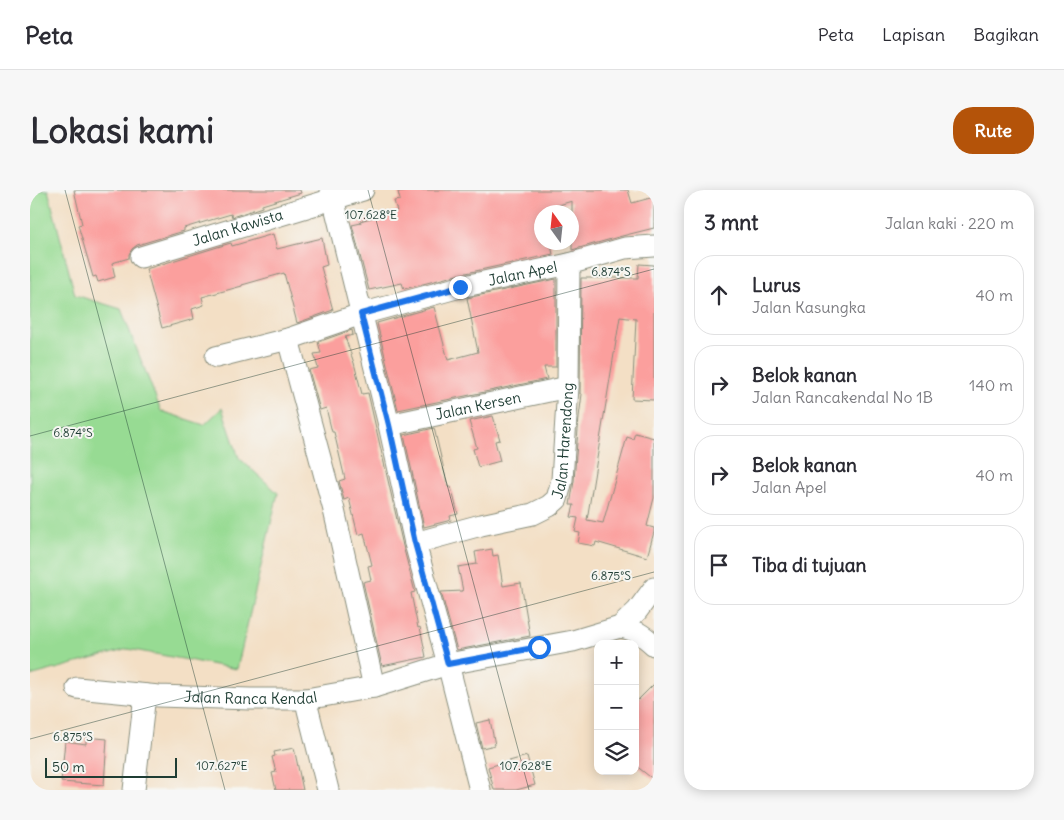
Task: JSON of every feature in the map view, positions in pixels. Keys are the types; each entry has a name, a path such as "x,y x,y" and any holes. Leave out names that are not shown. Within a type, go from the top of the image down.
{"street":[{"name":"Jalan Kawista","path":"142,257 332,194 363,190"},
{"path":"332,194 389,425 415,543 480,790"},
{"path":"625,248 628,241 633,238 654,232"},
{"name":"Jalan Apel","path":"216,357 288,339 361,314 460,287 569,264 625,248 654,246"},
{"name":"Jalan Harendong","path":"415,543 533,514 549,506 557,499 562,480 568,387 569,264"},
{"path":"288,339 334,510 374,687"},
{"name":"Jalan Kersen","path":"389,425 568,387"},
{"path":"620,626 638,612 654,588"},
{"path":"620,626 635,630 654,645"},
{"name":"Jalan Ranca Kendal","path":"77,688 145,695 250,700 306,699 374,687 448,664 573,641 620,626"},
{"path":"134,790 145,695"},
{"path":"306,699 328,790"}],"green space":[{"path":"30,190 48,190 75,295 121,309 161,411 204,425 222,408 239,458 278,493 237,669 128,649 30,676"}],"building":[{"path":"74,190 300,190 301,193 232,217 231,214 137,245 132,249 129,258 112,263 115,277 98,282 96,276 93,277 78,225 82,224"},
{"path":"408,190 628,190 632,203 654,197 654,228 579,248 579,205 572,205 572,201 559,205 534,205 534,250 552,250 553,254 457,275 404,289 402,283 369,290 352,225 397,211 394,201 400,200 398,192"},
{"path":"273,234 277,249 322,238 327,265 321,267 333,310 297,323 284,273 202,297 204,305 192,309 194,319 162,328 146,269 231,243 232,246"},
{"path":"639,264 654,265 654,400 632,399 636,319 620,317 587,520 603,523 627,437 633,439 635,433 654,438 654,498 647,526 654,528 654,532 647,557 596,542 595,546 578,543 580,533 575,532 578,518 571,517 574,505 570,505 582,394 580,394 581,278 638,278"},
{"path":"556,279 556,367 544,367 547,379 398,410 377,323 434,307 448,360 478,352 467,298"},
{"path":"352,330 353,335 345,337 362,394 368,393 415,592 411,593 426,657 382,666 363,582 371,580 368,566 372,565 364,533 358,535 349,498 344,500 339,481 345,479 334,432 332,432 326,408 320,410 309,370 318,368 314,354 321,353 318,342"},
{"path":"493,416 500,440 495,441 500,461 478,467 473,449 477,448 469,421"},
{"path":"434,428 448,487 451,487 458,514 450,516 451,520 424,527 404,435"},
{"path":"492,549 493,556 498,555 503,586 521,583 530,636 457,650 441,592 463,591 458,567 477,564 475,552"},
{"path":"654,684 654,780 639,768 639,699"},
{"path":"490,720 495,745 482,748 476,723"},
{"path":"86,737 107,739 104,785 61,782 65,741 86,744"},
{"path":"294,748 303,790 276,790 272,773 276,772 272,757 275,756 274,752"},
{"path":"527,756 535,785 516,790 494,790 488,767"}],"route":[{"path":"460,287 361,314 389,425 415,543 448,664 539,647"}]}
